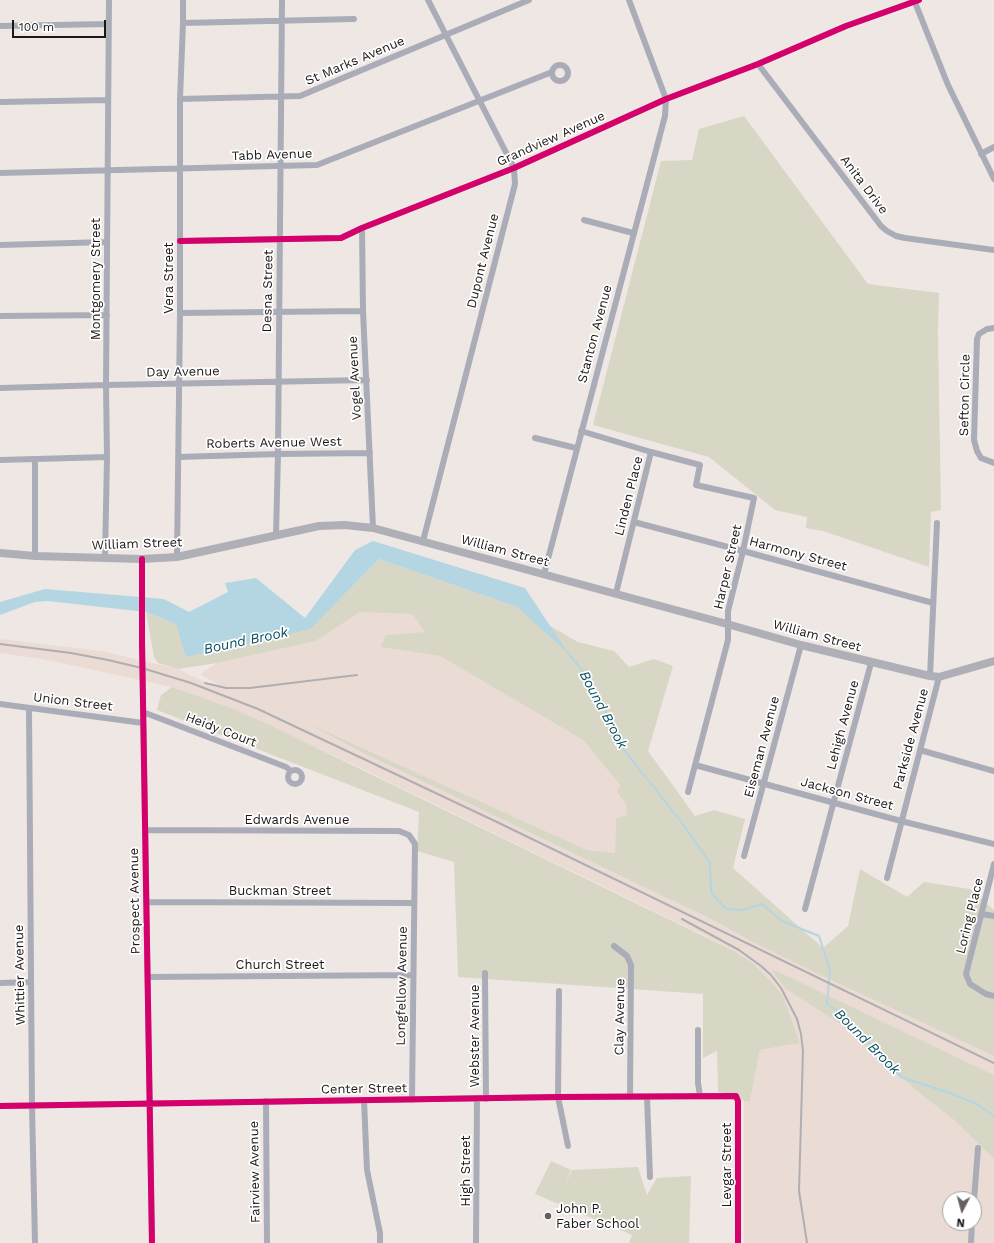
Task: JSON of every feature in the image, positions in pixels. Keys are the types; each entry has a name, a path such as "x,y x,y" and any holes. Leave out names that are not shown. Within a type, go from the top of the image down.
{"main road":[{"name":"William Street","path":"0,552 35,556 105,558 142,559 177,557 319,526 345,525 373,528 616,593 801,645 930,676 939,677 994,660"}],"street":[{"name":"Montgomery Street","path":"105,558 107,457 106,315 109,0"},
{"name":"Vera Street","path":"177,557 180,313 180,99 183,24 182,0"},
{"name":"Desna Street","path":"276,535 283,21 282,0"},
{"name":"Dupont Avenue","path":"423,541 515,184 514,168 428,0"},
{"name":"St Marks Avenue","path":"180,99 300,96 529,0"},
{"path":"629,0 666,100"},
{"path":"916,0 948,85 994,179"},
{"name":"Grandview Avenue","path":"180,241 341,238 362,228 514,168 666,100 758,64 846,26 916,0"},
{"path":"183,24 354,19"},
{"path":"0,26 108,24"},
{"name":"Anita Drive","path":"758,64 881,226 887,231 896,236 905,238 994,250"},
{"name":"Tabb Avenue","path":"0,172 317,165 552,72"},
{"path":"0,102 108,100"},
{"name":"Stanton Avenue","path":"544,574 576,448 665,116 666,100"},
{"path":"981,154 994,148"},
{"path":"584,220 633,233"},
{"name":"Vogel Avenue","path":"362,228 363,311 373,528"},
{"path":"0,245 107,242"},
{"path":"180,313 363,311"},
{"path":"0,316 106,315"},
{"name":"Sefton Circle","path":"994,328 988,329 980,334 977,339 974,440 981,458 994,463"},
{"name":"Day Avenue","path":"0,388 367,380"},
{"name":"Linden Place","path":"581,431 650,452 616,593"},
{"path":"535,438 576,448"},
{"name":"Roberts Avenue West","path":"178,457 370,452"},
{"name":"Harper Street","path":"650,452 700,465 696,485 754,498 728,611 728,640 688,792"},
{"path":"0,460 107,457"},
{"path":"35,459 35,556"},
{"name":"Harmony Street","path":"634,522 933,603"},
{"name":"Parkside Avenue","path":"930,676 937,523"},
{"name":"Prospect Avenue","path":"142,559 143,723 152,1243"},
{"name":"Eiseman Avenue","path":"744,856 801,645"},
{"name":"Lehigh Avenue","path":"806,909 871,662"},
{"name":"Parkside Avenue","path":"887,878 939,677"},
{"name":"Union Street","path":"0,704 143,723"},
{"name":"Whittier Avenue","path":"29,708 32,1106 35,1243"},
{"name":"Heidy Court","path":"143,712 286,767 290,771"},
{"path":"920,750 994,771"},
{"name":"Jackson Street","path":"695,765 994,844"},
{"name":"Edwards Avenue","path":"145,830 399,831 408,835 415,844 414,872"},
{"name":"Loring Place","path":"994,864 966,974 970,984 986,994 994,996"},
{"name":"Longfellow Avenue","path":"412,1100 414,872"},
{"name":"Buckman Street","path":"146,902 414,903"},
{"path":"982,914 994,916"},
{"name":"Clay Avenue","path":"614,946 627,956 631,965 630,1097"},
{"name":"Webster Avenue","path":"486,973 486,1099"},
{"name":"Church Street","path":"148,977 413,975"},
{"path":"0,983 31,982"},
{"path":"559,991 558,1097 568,1146"},
{"path":"698,1030 698,1083 700,1096"},
{"name":"Center Street","path":"0,1106 266,1101 728,1096"},
{"name":"Levgar Street","path":"728,1096 736,1096 738,1101 738,1243"},
{"path":"647,1097 650,1177"},
{"name":"High Street","path":"476,1243 477,1099"},
{"path":"364,1100 367,1170 380,1233 380,1243"},
{"name":"Fairview Avenue","path":"266,1101 267,1243"},
{"path":"975,1191 978,1148"},
{"path":"971,1243 972,1231"}],"shaded area":[{"path":"360,612 412,614 425,632 386,635 382,647 440,656 583,740 620,785 617,792 626,804 627,815 616,818 615,853 587,850 316,728 359,751 711,919 749,940 994,1056 994,1075 777,971 785,988 840,1024 918,1092 954,1120 994,1159 994,1243 744,1243 744,1101 750,1101 760,1050 800,1043 783,996 754,964 734,951 703,935 346,761 229,707 172,687 43,659 0,653 0,639 101,651 178,669 200,680 226,689 200,674 217,663 316,641"}],"green space":[{"path":"744,116 868,284 939,293 938,334 941,510 931,512 929,567 823,531 806,528 807,517 775,510 709,457 593,425 661,161 692,160 699,129"},
{"path":"379,559 517,607 578,642 614,651 629,667 654,659 673,666 648,751 695,816 714,810 745,819 733,868 823,948 848,926 860,869 907,897 924,882 970,889 994,910 994,1056 808,969 749,940 711,919 359,751 309,724 587,850 615,853 616,818 627,815 626,804 617,792 620,785 583,740 440,656 381,647 386,635 425,632 412,614 360,612 316,641 217,663 178,669 158,663 154,657 146,612 176,624 311,629"},
{"path":"172,687 229,707 274,727 734,951 754,964 783,996 800,1043 760,1050 750,1101 744,1101 734,1094 718,1092 717,1051 703,1058 703,994 458,977 454,862 417,851 419,812 157,710 161,695"},
{"path":"771,970 777,971 994,1075 994,1159 954,1120 918,1092 840,1024 786,989"},
{"path":"551,1161 571,1170 563,1188 572,1170 638,1167 647,1195 657,1178 691,1176 689,1243 629,1243 632,1235 535,1194"}],"water":[{"path":"373,541 525,588 568,653 517,607 379,559 311,629 186,657 176,624 146,612 48,601 35,602 0,615 0,602 45,589 164,599 189,612 228,592 225,583 256,578 305,618 355,550"}],"waterway":[{"name":"Bound Brook","path":"567,652 592,682 621,746 682,823 710,863 711,892 726,909 743,910 762,904 782,921 819,936 830,970 827,1004 840,1012 901,1077 950,1093 977,1104 994,1116"}],"railway":[{"path":"0,644 71,653 142,668 191,683 258,709 499,823 994,1063"},
{"path":"205,683 226,688 250,688 357,675"},
{"path":"682,919 739,950 761,966 771,975 781,988 797,1019 803,1051 799,1191 807,1243"}],"cycle path":[{"path":"180,241 341,238 362,228 514,168 666,99 758,64 846,26 919,0"},
{"path":"142,559 142,642 152,1243"},
{"path":"0,1106 558,1097 736,1096 738,1101 738,1243"}],"place":[{"name":"John P. Faber School","path":"548,1216"}]}
